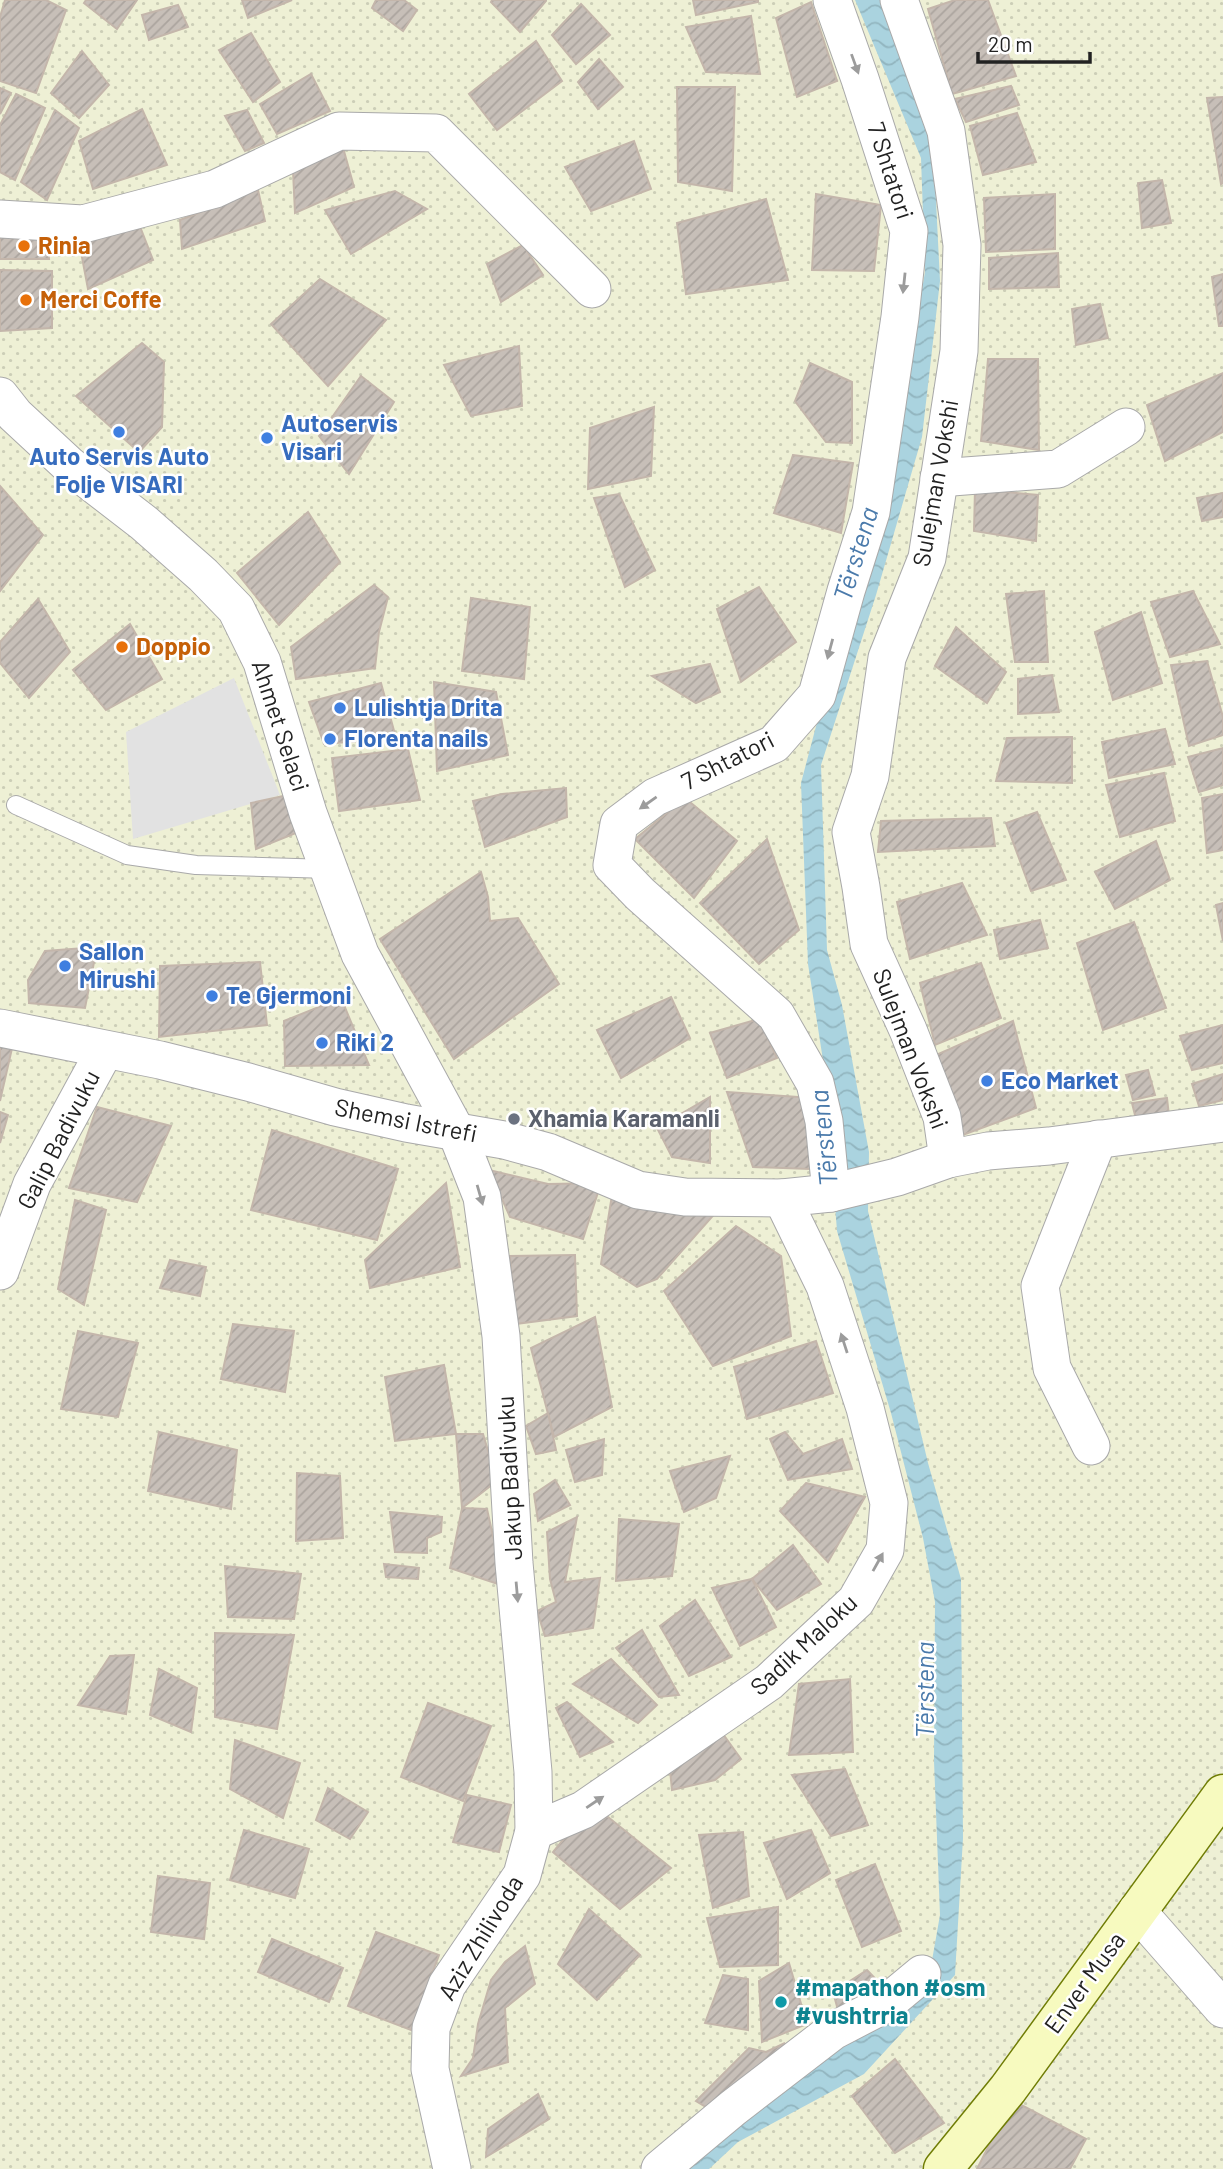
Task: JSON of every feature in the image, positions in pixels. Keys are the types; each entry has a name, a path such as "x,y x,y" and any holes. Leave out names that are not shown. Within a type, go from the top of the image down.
{"street":[{"name":"7 Shtatori","path":"831,1193 824,1121 815,1083 776,1015 640,894 612,865 619,824 655,797 774,744 817,695 845,591 871,512 898,331 909,231 832,0"},
{"name":"Sulejman Vokshi","path":"899,0 946,131 962,245 959,351 927,558 887,658 870,776 851,832 862,887 869,944 908,1030 942,1117 948,1159"},
{"path":"0,219 83,225 215,190 339,131 436,133 592,289"},
{"name":"Ahmet Selaci","path":"0,396 15,415 70,466 154,532 203,575 236,609 262,662 308,814 360,954 456,1131"},
{"path":"939,478 1058,469 1126,427"},
{"name":"Shemsi Istrefi","path":"0,1028 160,1060 346,1110 504,1140 548,1152 638,1190 685,1197 782,1198 831,1193 897,1177 948,1159 988,1151 1223,1123"},
{"name":"Galip Badivuku","path":"0,1270 32,1184 105,1051"},
{"name":"Jakup Badivuku","path":"456,1131 482,1197 501,1336 514,1563 533,1772 534,1831"},
{"path":"1091,1446 1052,1368 1040,1286 1098,1139"},
{"name":"Sadik Maloku","path":"534,1831 583,1810 769,1682 856,1601 885,1550 889,1503 865,1408 825,1286 782,1198"},
{"name":"Enver Musa","path":"943,2169 1008,2089 1223,1794"},
{"name":"Aziz Zhilivoda","path":"452,2169 430,2069 431,2028 447,1985 522,1875 534,1831"},
{"path":"1137,1911 1223,2009"},
{"path":"660,2169 733,2108 833,2031 887,2003 922,1974"}],"lane":[{"path":"16,805 127,855 196,865 330,869"}],"green space":[{"path":"0,0 1223,0 1223,2169 0,2169"}],"shaded area":[{"path":"234,678 280,795 133,839 126,732"}],"water":[{"path":"855,0 880,0 933,141 940,281 922,437 876,595 821,765 827,950 842,1005 869,1152 868,1211 928,1463 961,1579 963,1838 955,1975 864,2074 738,2142 709,2169 673,2169 928,1983 940,1915 934,1761 935,1602 923,1538 891,1413 837,1231 825,1073 808,964 801,783 823,700 880,533 925,272 921,158"}],"building":[{"path":"5,0 46,0 66,10 36,93 0,81 0,17"},
{"path":"86,0 137,0 117,29 84,3"},
{"path":"242,0 292,0 248,18"},
{"path":"376,0 404,0 417,10 403,31 372,8"},
{"path":"492,0 546,0 546,1 520,32"},
{"path":"693,0 758,0 758,2 696,15"},
{"path":"955,0 988,0 1016,76 952,94 928,9"},
{"path":"811,2 837,81 797,97 776,18"},
{"path":"581,4 610,35 576,64 552,35"},
{"path":"178,5 188,27 149,40 142,15"},
{"path":"751,16 760,74 706,72 686,27"},
{"path":"251,33 280,82 253,102 219,50"},
{"path":"536,41 562,81 497,130 469,94"},
{"path":"82,51 109,85 79,118 51,93"},
{"path":"599,59 623,87 598,109 578,82"},
{"path":"311,74 330,111 277,134 260,104"},
{"path":"1011,86 1019,105 966,122 955,99"},
{"path":"677,87 735,87 732,191 678,182"},
{"path":"0,88 11,93 0,114"},
{"path":"16,94 45,108 15,180 0,172 0,125"},
{"path":"1223,97 1223,183 1221,184 1207,98"},
{"path":"142,109 167,165 93,189 79,141"},
{"path":"55,110 79,128 47,200 21,182"},
{"path":"247,110 264,143 245,151 225,116"},
{"path":"1017,113 1036,162 983,175 970,126"},
{"path":"634,141 651,189 591,211 565,167"},
{"path":"342,144 354,187 295,213 293,171"},
{"path":"1162,180 1171,223 1142,228 1138,183"},
{"path":"258,190 265,221 182,249 180,220"},
{"path":"395,191 427,209 351,254 325,210"},
{"path":"816,194 881,205 874,271 812,270"},
{"path":"1055,194 1055,249 986,252 984,198"},
{"path":"766,199 788,280 686,294 677,223"},
{"path":"134,211 153,260 88,289 77,231"},
{"name":"Rinia","path":"46,231 49,259 0,259 0,233"},
{"path":"523,245 543,275 501,302 487,264"},
{"path":"1058,253 1059,287 989,289 989,258"},
{"name":"Merci Coffe","path":"0,270 52,271 52,328 0,331"},
{"path":"1223,274 1223,326 1219,326 1212,277"},
{"path":"320,279 386,320 328,386 271,324"},
{"path":"1100,304 1108,338 1076,345 1072,309"},
{"path":"142,343 164,362 162,427 139,452 76,396"},
{"path":"519,346 522,406 471,416 444,365"},
{"path":"988,359 1038,359 1039,450 981,441"},
{"path":"810,363 852,382 852,443 826,442 795,401"},
{"path":"1223,373 1223,432 1165,461 1147,405"},
{"path":"361,376 394,402 349,474 319,436"},
{"path":"654,407 651,476 588,489 590,428"},
{"path":"793,455 853,463 841,533 774,513"},
{"path":"0,486 43,535 0,591"},
{"path":"975,489 1038,495 1036,541 974,531"},
{"path":"1223,493 1223,517 1202,521 1197,498"},
{"path":"619,494 655,570 625,587 594,498"},
{"path":"308,512 340,562 279,625 237,573"},
{"path":"374,585 388,597 379,632 375,668 296,679 291,647"},
{"path":"759,587 796,642 741,682 717,609"},
{"path":"1044,591 1048,662 1015,662 1006,594"},
{"path":"1193,591 1220,644 1170,657 1151,602"},
{"path":"471,598 530,607 524,679 462,671"},
{"path":"38,599 70,652 29,698 0,663 0,642"},
{"path":"1141,612 1162,683 1113,700 1095,632"},
{"name":"Doppio","path":"130,624 162,679 106,710 73,670"},
{"path":"956,627 1006,672 987,703 935,666"},
{"path":"1207,661 1223,717 1223,735 1189,746 1171,665"},
{"path":"710,664 720,692 696,703 652,676"},
{"path":"1052,675 1059,712 1018,714 1018,679"},
{"path":"434,682 496,692 508,755 437,771"},
{"path":"381,683 396,738 324,744 309,702"},
{"path":"1165,729 1175,764 1109,778 1102,742"},
{"path":"1072,737 1072,783 996,781 1007,738"},
{"path":"1223,748 1223,785 1199,792 1188,757"},
{"path":"408,749 420,800 339,811 332,758"},
{"path":"1164,773 1175,821 1120,837 1106,785"},
{"path":"566,788 567,817 485,847 473,801 502,794"},
{"path":"293,794 306,829 256,849 251,803"},
{"path":"1223,794 1223,850 1207,853 1202,798"},
{"path":"685,798 737,841 694,898 635,839"},
{"path":"1037,812 1066,880 1031,891 1006,823"},
{"path":"991,818 995,846 878,852 881,821"},
{"path":"767,839 799,930 759,964 700,903"},
{"path":"1156,841 1170,880 1115,909 1095,872"},
{"path":"481,872 488,897 490,921 518,918 559,984 454,1059 380,939"},
{"path":"962,883 987,935 910,959 897,902"},
{"path":"1223,903 1223,941 1216,905"},
{"path":"1040,920 1048,948 1000,959 994,930"},
{"path":"1134,922 1166,1008 1103,1030 1077,943"},
{"name":"Sallon Mirushi","path":"97,947 85,1008 29,1003 28,980 45,951"},
{"name":"Te Gjermoni","path":"260,962 267,1025 159,1037 160,966"},
{"path":"981,963 1001,1018 935,1045 920,983"},
{"path":"671,997 690,1038 621,1078 597,1030"},
{"name":"Riki 2","path":"341,998 369,1065 285,1066 284,1021"},
{"path":"759,1019 777,1058 727,1078 710,1033"},
{"name":"Eco Market","path":"1013,1021 1036,1108 960,1136 936,1055"},
{"path":"1223,1025 1223,1063 1192,1070 1180,1036"},
{"path":"0,1041 13,1044 0,1101"},
{"path":"1148,1070 1155,1095 1133,1100 1126,1075"},
{"path":"1223,1074 1223,1100 1199,1106 1192,1084"},
{"path":"727,1092 812,1098 810,1169 753,1167"},
{"path":"710,1097 710,1163 672,1157 657,1128"},
{"path":"1167,1098 1169,1116 1137,1123 1132,1103"},
{"path":"97,1107 171,1126 137,1202 69,1188"},
{"path":"0,1112 8,1115 0,1143"},
{"path":"272,1130 398,1169 377,1240 251,1210"},
{"path":"489,1170 548,1184 601,1183 583,1239 510,1217"},
{"path":"446,1183 460,1267 370,1288 365,1260"},
{"path":"612,1195 718,1210 657,1279 637,1287 601,1264"},
{"path":"75,1200 106,1210 84,1305 58,1289"},
{"path":"736,1226 781,1256 791,1336 713,1366 664,1291"},
{"path":"575,1255 577,1316 515,1324 510,1256"},
{"path":"170,1260 206,1267 200,1296 160,1288"},
{"path":"595,1317 612,1407 554,1437 531,1348"},
{"path":"233,1324 294,1331 285,1392 221,1379"},
{"path":"78,1331 138,1343 118,1417 61,1409"},
{"path":"816,1341 833,1393 747,1419 734,1367"},
{"path":"444,1365 456,1434 395,1441 385,1377"},
{"path":"548,1413 556,1450 536,1454 526,1426"},
{"path":"159,1432 237,1450 231,1509 148,1491"},
{"path":"785,1432 803,1454 842,1439 852,1469 788,1480 770,1439"},
{"path":"456,1434 483,1434 497,1481 462,1508"},
{"path":"604,1439 602,1475 575,1482 566,1450"},
{"path":"730,1456 716,1498 684,1512 670,1471"},
{"path":"297,1473 340,1476 343,1538 296,1541"},
{"path":"555,1480 570,1505 538,1521 534,1494"},
{"path":"806,1483 865,1497 828,1562 780,1511"},
{"path":"462,1508 487,1509 504,1586 450,1568"},
{"path":"390,1512 442,1517 441,1532 427,1538 427,1553 395,1552"},
{"path":"577,1517 565,1582 600,1578 593,1628 545,1636 537,1611 556,1602 550,1579 547,1532"},
{"path":"619,1519 679,1524 672,1576 616,1581"},
{"path":"793,1545 821,1584 777,1610 752,1579"},
{"path":"384,1564 419,1568 418,1579 386,1577"},
{"path":"225,1566 301,1574 294,1619 228,1617"},
{"path":"752,1579 776,1627 740,1646 712,1588"},
{"path":"695,1600 731,1657 689,1676 660,1626"},
{"path":"642,1630 679,1695 659,1697 616,1648"},
{"path":"215,1633 294,1635 277,1729 215,1717"},
{"path":"134,1655 126,1714 78,1705 110,1656"},
{"path":"611,1659 657,1705 638,1723 573,1684"},
{"path":"159,1669 197,1688 191,1732 150,1715"},
{"path":"850,1679 853,1752 789,1755 799,1684"},
{"path":"567,1702 613,1742 580,1757 556,1708"},
{"path":"428,1703 491,1726 463,1801 401,1777"},
{"path":"723,1734 741,1759 715,1780 672,1790 670,1770"},
{"path":"235,1740 300,1763 283,1818 230,1789"},
{"path":"845,1769 868,1825 831,1836 792,1775"},
{"path":"328,1788 368,1812 350,1839 316,1820"},
{"path":"467,1795 511,1805 499,1852 453,1842"},
{"path":"592,1804 671,1868 620,1909 553,1852"},
{"path":"244,1830 309,1849 295,1898 230,1880"},
{"path":"811,1830 830,1873 787,1899 764,1843"},
{"path":"743,1832 749,1896 713,1908 699,1835"},
{"path":"875,1864 901,1931 862,1947 836,1880"},
{"path":"158,1876 210,1883 204,1939 151,1932"},
{"path":"778,1907 778,1965 720,1967 707,1918"},
{"path":"589,1909 640,1955 597,2000 558,1964"},
{"path":"376,1932 439,1955 411,2030 348,2006"},
{"path":"272,1939 343,1968 329,2002 258,1972"},
{"path":"525,1946 535,1984 505,2008 508,2062 461,2076 473,2058 478,2024 491,1980 505,1962"},
{"name":"#mapathon #osm #vushtrria","path":"789,1963 807,2024 762,2042 759,1981"},
{"path":"867,1970 888,1992 841,2021 833,1992"},
{"path":"723,1975 748,1979 748,2030 705,2023"},
{"path":"785,2043 757,2076 711,2110 696,2101 749,2048 766,2052"},
{"path":"895,2059 944,2123 895,2153 852,2096"},
{"path":"538,2094 549,2119 486,2157 488,2129"},
{"path":"1012,2100 1086,2139 1070,2169 977,2169"}],"place":[{"name":"Rinia","path":"24,246"},
{"name":"Merci Coffe","path":"26,300"},
{"name":"Auto Servis Auto Folje VISARI","path":"119,432"},
{"name":"Autoservis Visari","path":"267,438"},
{"name":"Doppio","path":"122,647"},
{"name":"Lulishtja Drita","path":"340,708"},
{"name":"Florenta nails","path":"330,739"},
{"name":"Sallon Mirushi","path":"65,966"},
{"name":"Te Gjermoni","path":"212,996"},
{"name":"Riki 2","path":"322,1043"},
{"name":"Eco Market","path":"987,1081"},
{"name":"Xhamia Karamanli","path":"514,1119"},
{"name":"#mapathon #osm #vushtrria","path":"781,2002"}],"water label":[{"name":"Tërstena","path":"856,554"},
{"name":"Tërstena","path":"824,1138"},
{"name":"Tërstena","path":"925,1690"}]}
